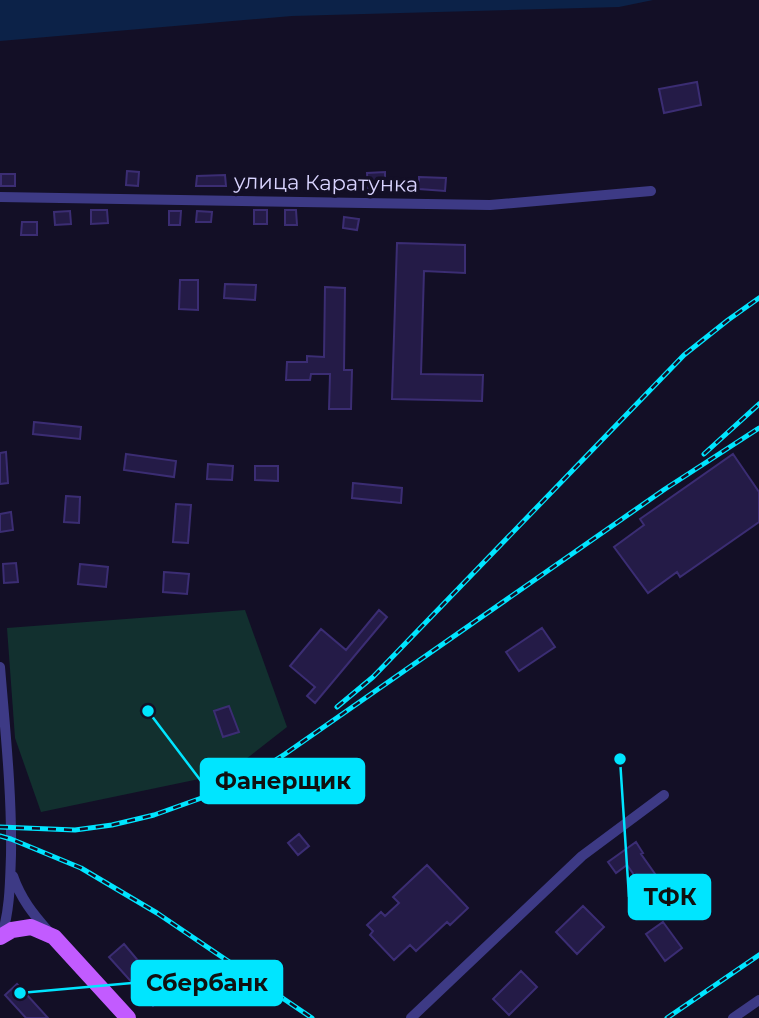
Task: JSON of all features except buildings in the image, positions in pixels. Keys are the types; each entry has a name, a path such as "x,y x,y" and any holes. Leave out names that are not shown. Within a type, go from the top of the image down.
{"main road":[{"path":"1,936 12,930 31,927 54,937 128,1018"}],"street":[{"name":"улица Каратунка","path":"0,197 490,205 651,191"},
{"path":"0,667 3,750 12,828 8,907 1,936"},
{"path":"411,1018 582,856 664,795"},
{"path":"11,870 26,905 54,937"},
{"path":"733,1018 759,1000"}],"green space":[{"path":"245,610 287,727 228,773 41,812 15,738 7,628"}],"water":[{"path":"0,0 653,0 619,7 292,16 0,41"}],"railway":[{"path":"337,707 373,677 684,355 759,298"},
{"path":"704,454 759,404"},
{"path":"0,827 75,830 112,825 154,815 235,786 665,489 759,428"},
{"path":"0,836 81,868 157,913 312,1018"},
{"path":"667,1018 759,955"}],"place":[{"name":"Фанерщик","path":"148,711"},
{"name":"ТФК","path":"620,759"},
{"name":"Сбербанк","path":"20,993"}]}
